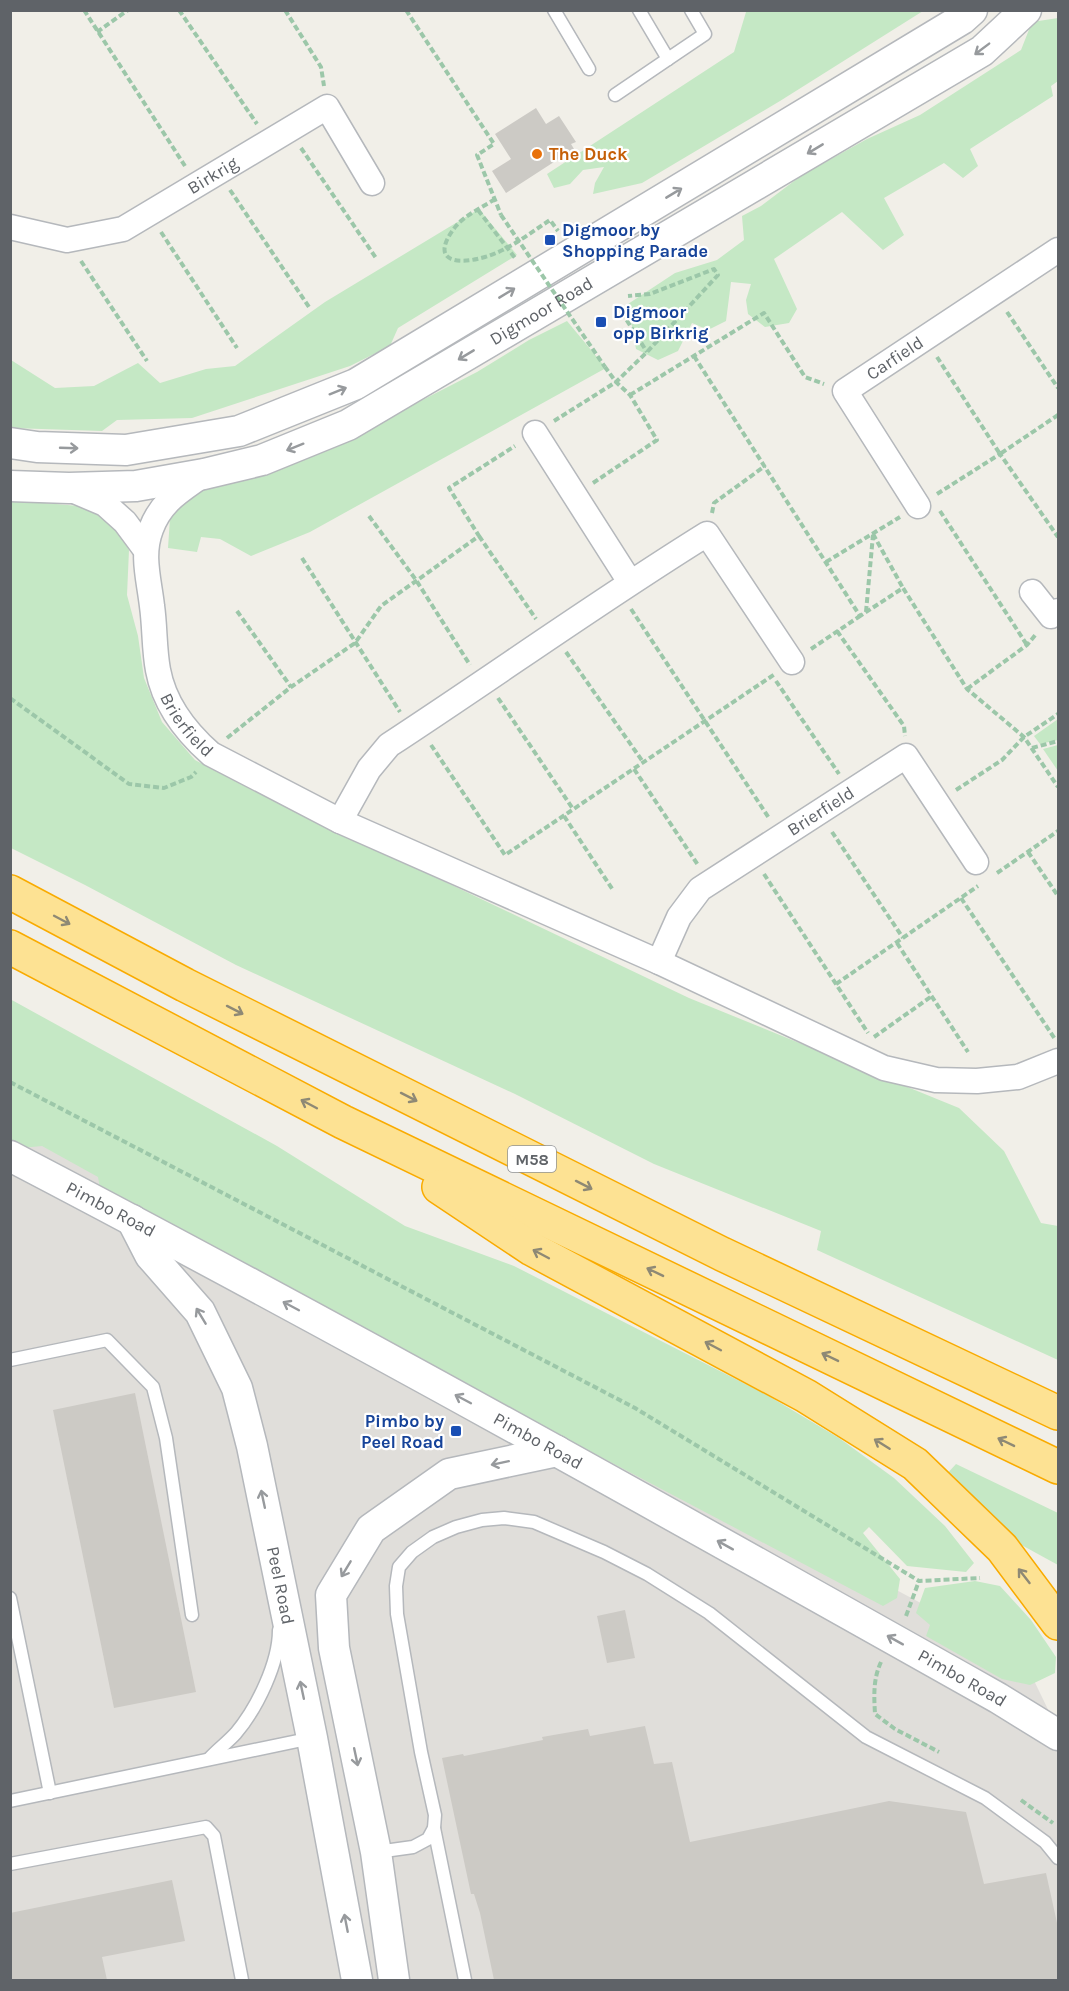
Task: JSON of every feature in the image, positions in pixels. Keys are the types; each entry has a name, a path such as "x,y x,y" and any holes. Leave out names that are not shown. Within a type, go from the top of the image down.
{"highway":[{"name":"M58","path":"10,892 185,985 722,1254 1059,1413"},
{"name":"M58","path":"10,947 343,1122 1059,1467"},
{"path":"343,1122 532,1249 806,1396 915,1464 1002,1548 1059,1623"}],"street":[{"name":"Digmoor Road","path":"10,443 37,447 126,450 216,435 239,431 356,384 962,19 972,10"},
{"name":"Digmoor Road","path":"10,486 69,488 136,486 204,474 262,460 348,425 982,51 1026,10"},
{"name":"Birkrig","path":"10,227 67,240 123,229 327,107"},
{"path":"327,107 372,183"},
{"name":"Carfield","path":"845,391 1059,250"},
{"path":"845,391 925,502"},
{"path":"535,433 575,495 625,586"},
{"name":"Brierfield","path":"204,474 170,498 154,521 145,549 158,673 178,717 195,740 211,754 340,821 659,962 884,1068 936,1080 977,1082 1018,1077 1059,1061"},
{"path":"69,488 105,504 125,522 145,549"},
{"path":"340,821 369,769 389,745 625,586 707,534 782,668"},
{"path":"1032,592 1055,614"},
{"path":"906,756 982,875"},
{"name":"Brierfield","path":"659,962 684,910 700,889 906,756"},
{"name":"Pimbo Road","path":"10,1156 557,1451 998,1698 1059,1735"},
{"name":"Peel Road","path":"132,1220 150,1255 200,1312 237,1388 252,1446 312,1738 357,1980"},
{"path":"394,1980 376,1852 334,1648 331,1594 370,1529 449,1474 557,1451"}],"lane":[{"path":"554,10 589,69"},
{"path":"639,10 669,59"},
{"path":"615,95 705,34 691,10"},
{"path":"10,1360 107,1340 153,1387 166,1438 192,1615"},
{"path":"465,1980 434,1828 435,1815 421,1752 397,1614 396,1586 399,1567 412,1552 433,1537 456,1527 482,1520 504,1518 534,1522 595,1548 647,1574 709,1613 866,1737 985,1798 1045,1842 1059,1858"},
{"path":"208,1760 243,1723 256,1704 270,1671 279,1638 279,1577"},
{"path":"10,1598 50,1792"},
{"path":"10,1801 312,1738"},
{"path":"10,1864 206,1827 214,1836 242,1980"},
{"path":"376,1852 413,1847 428,1839 434,1828"}],"path":[{"path":"84,10 207,179 309,307"},
{"path":"98,32 128,10"},
{"path":"179,10 376,258"},
{"path":"285,10 321,67 327,107"},
{"path":"406,10 494,144 477,155 501,215 615,382 630,395 657,440 575,495"},
{"path":"495,199 458,224 446,242 444,251 448,258 464,262 486,257 507,248 550,220 558,231"},
{"path":"478,210 516,258"},
{"path":"149,213 237,348"},
{"path":"67,240 147,361"},
{"path":"628,296 650,294 714,269 718,275 648,351 615,382 449,488 479,536 643,762"},
{"path":"994,293 1059,388"},
{"path":"617,305 648,351"},
{"path":"630,395 764,313 805,377 845,391"},
{"path":"925,339 1000,454 1059,537"},
{"path":"694,356 860,616"},
{"path":"826,562 925,502 1059,415"},
{"path":"707,534 714,503 765,466"},
{"path":"925,502 1028,645"},
{"path":"369,516 416,580 573,809"},
{"path":"873,534 903,588 967,689 1024,737 1059,787"},
{"path":"866,612 873,534"},
{"path":"10,698 129,784 164,788 192,777 230,735 291,687 355,643 381,606 479,536"},
{"path":"302,558 355,643 505,855 903,588"},
{"path":"625,586 705,721 781,837"},
{"path":"237,611 291,687"},
{"path":"967,689 1028,645 1055,614"},
{"path":"837,631 904,726 906,756"},
{"path":"782,668 851,792"},
{"path":"937,803 1002,760 1024,737 1059,714"},
{"path":"1032,748 1059,741"},
{"path":"633,769 710,882"},
{"path":"818,812 903,938"},
{"path":"564,816 613,890"},
{"path":"836,984 961,898 982,875 1028,852 1059,831"},
{"path":"1028,852 1059,896"},
{"path":"752,855 871,1039 932,996"},
{"path":"961,898 1059,1044"},
{"path":"897,943 968,1052"},
{"path":"10,1082 635,1408 919,1581 980,1578"},
{"path":"906,1616 919,1581"},
{"path":"881,1662 875,1673 875,1714 895,1729 944,1755"},
{"path":"1012,1794 1059,1828"}],"shaded area":[{"path":"10,1114 1023,1658 1058,1730 1058,1980 11,1980"}],"green space":[{"path":"749,10 923,11 780,101 642,183 593,194 595,183 604,167 583,170 570,184 554,188 547,174 734,52 746,12"},
{"path":"1058,18 1058,81 1051,86 1053,96 970,149 978,166 963,178 944,163 884,198 904,235 883,250 842,212 774,259 797,309 789,323 765,327 748,314 746,300 751,284 731,282 726,321 708,330 692,323 678,351 658,360 636,349 628,304 675,273 717,260 744,240 742,216 761,206 802,175 867,139 920,115 1021,50 1032,22"},
{"path":"479,209 517,255 398,328 390,346 350,366 192,418 117,420 102,431 11,428 11,360 55,388 94,386 138,363 160,383 206,369 235,366 325,302"},
{"path":"567,321 606,368 310,532 251,556 220,539 201,537 197,552 168,548 170,518 191,491 358,433 477,372 529,340"},
{"path":"10,500 79,506 102,515 116,529 129,550 127,595 138,636 144,678 162,722 195,760 254,791 689,998 959,1108 1004,1151 1041,1223 1058,1226 1058,1360 817,1250 821,1231 654,1164 515,1094 236,965 11,848"},
{"path":"1058,719 1058,740 1040,744 1034,736"},
{"path":"1058,745 1058,771 1043,749"},
{"path":"10,999 277,1146 405,1226 514,1266 767,1395 839,1438 894,1478 945,1526 974,1563 966,1572 907,1566 869,1527 863,1533 900,1579 897,1598 883,1606 349,1324 100,1189 98,1177 42,1146 21,1148 11,1142"},
{"path":"956,1464 1058,1513 1058,1565 1014,1541 945,1476"},
{"path":"975,1581 1000,1586 1031,1620 1056,1657 1055,1673 1030,1685 1002,1679 926,1636 930,1625 916,1613 925,1588"}],"building":[{"name":"The Duck","path":"536,108 546,124 559,116 576,142 571,144 574,149 506,193 492,171 511,159 495,134"},
{"path":"135,1393 196,1692 114,1708 53,1410"},
{"path":"625,1610 635,1658 607,1663 597,1616"},
{"path":"645,1726 654,1764 672,1762 690,1842 889,1801 966,1812 984,1884 1046,1873 1059,1932 1059,1980 494,1980 480,1913 474,1894 471,1894 442,1758 463,1754 464,1756 543,1740 542,1737 588,1729 590,1736"},
{"path":"172,1880 185,1941 102,1957 107,1980 10,1980 10,1913"}],"place":[{"name":"The Duck","path":"537,154"},
{"name":"Digmoor by Shopping Parade","path":"550,240"},
{"name":"Digmoor opp Birkrig","path":"601,322"},
{"name":"Pimbo by Peel Road","path":"456,1431"}]}
